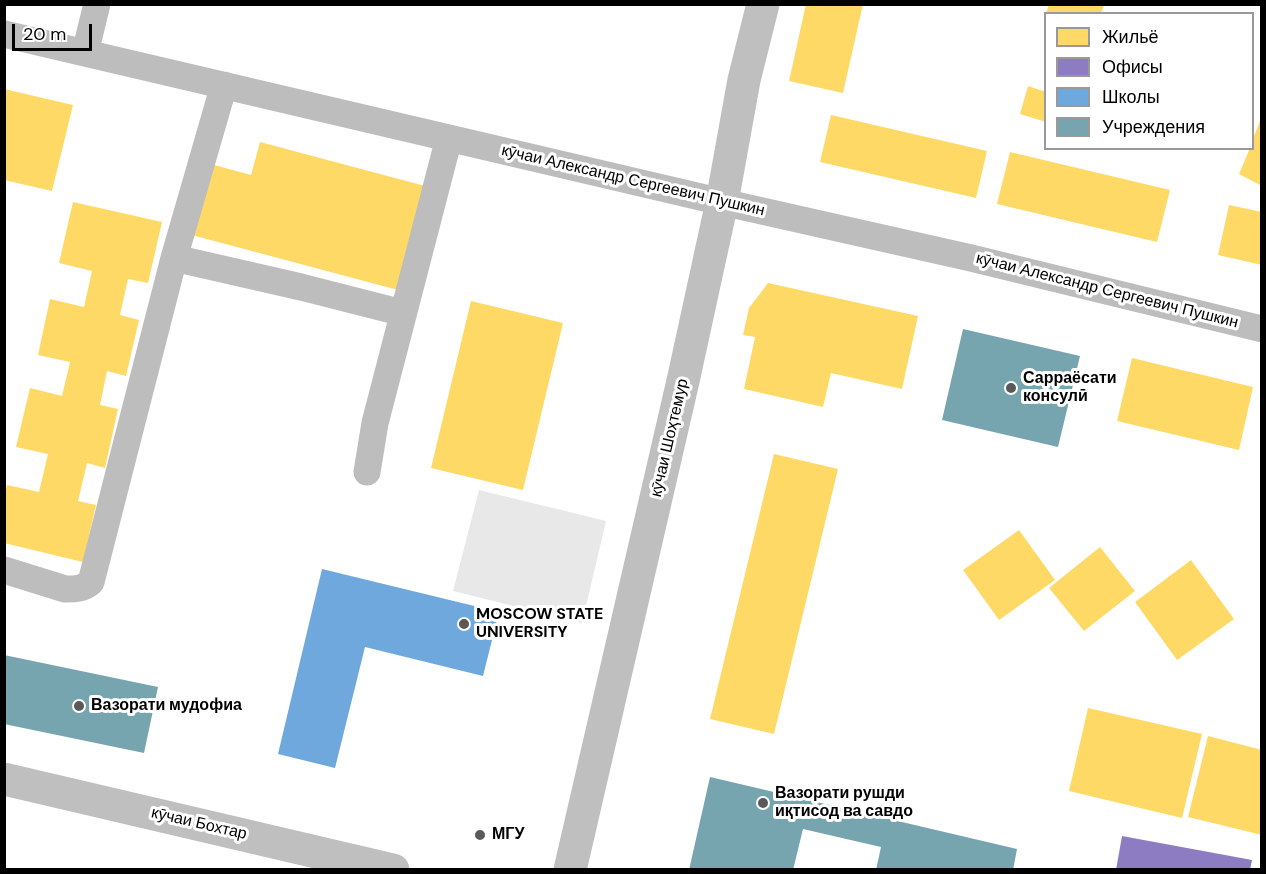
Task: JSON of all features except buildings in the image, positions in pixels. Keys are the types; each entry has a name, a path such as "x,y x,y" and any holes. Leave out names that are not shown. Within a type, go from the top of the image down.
{"main road":[{"name":"кӯчаи Шоҳтемур","path":"570,870 683,381 722,202 744,80 763,4"},
{"name":"кӯчаи Бохтар","path":"4,779 393,870"}],"street":[{"path":"85,53 97,4"},
{"name":"кӯчаи Александр Сергеевич Пушкин","path":"4,34 971,258 1262,329"},
{"path":"4,570 65,589 85,587 91,582 174,258 224,85"},
{"path":"368,472 375,423 449,138"},
{"path":"174,258 403,313"}],"shaded area":[{"path":"479,490 606,521 582,623 453,591"}],"place":[{"name":"Сарраёсати консулӣ","path":"1011,388"},
{"name":"MOSCOW STATE UNIVERSITY","path":"464,624"},
{"name":"Вазорати мудофиа","path":"79,706"},
{"name":"Вазорати рушди иқтисод ва савдо","path":"763,803"},
{"name":"МГУ","path":"480,835"}]}
